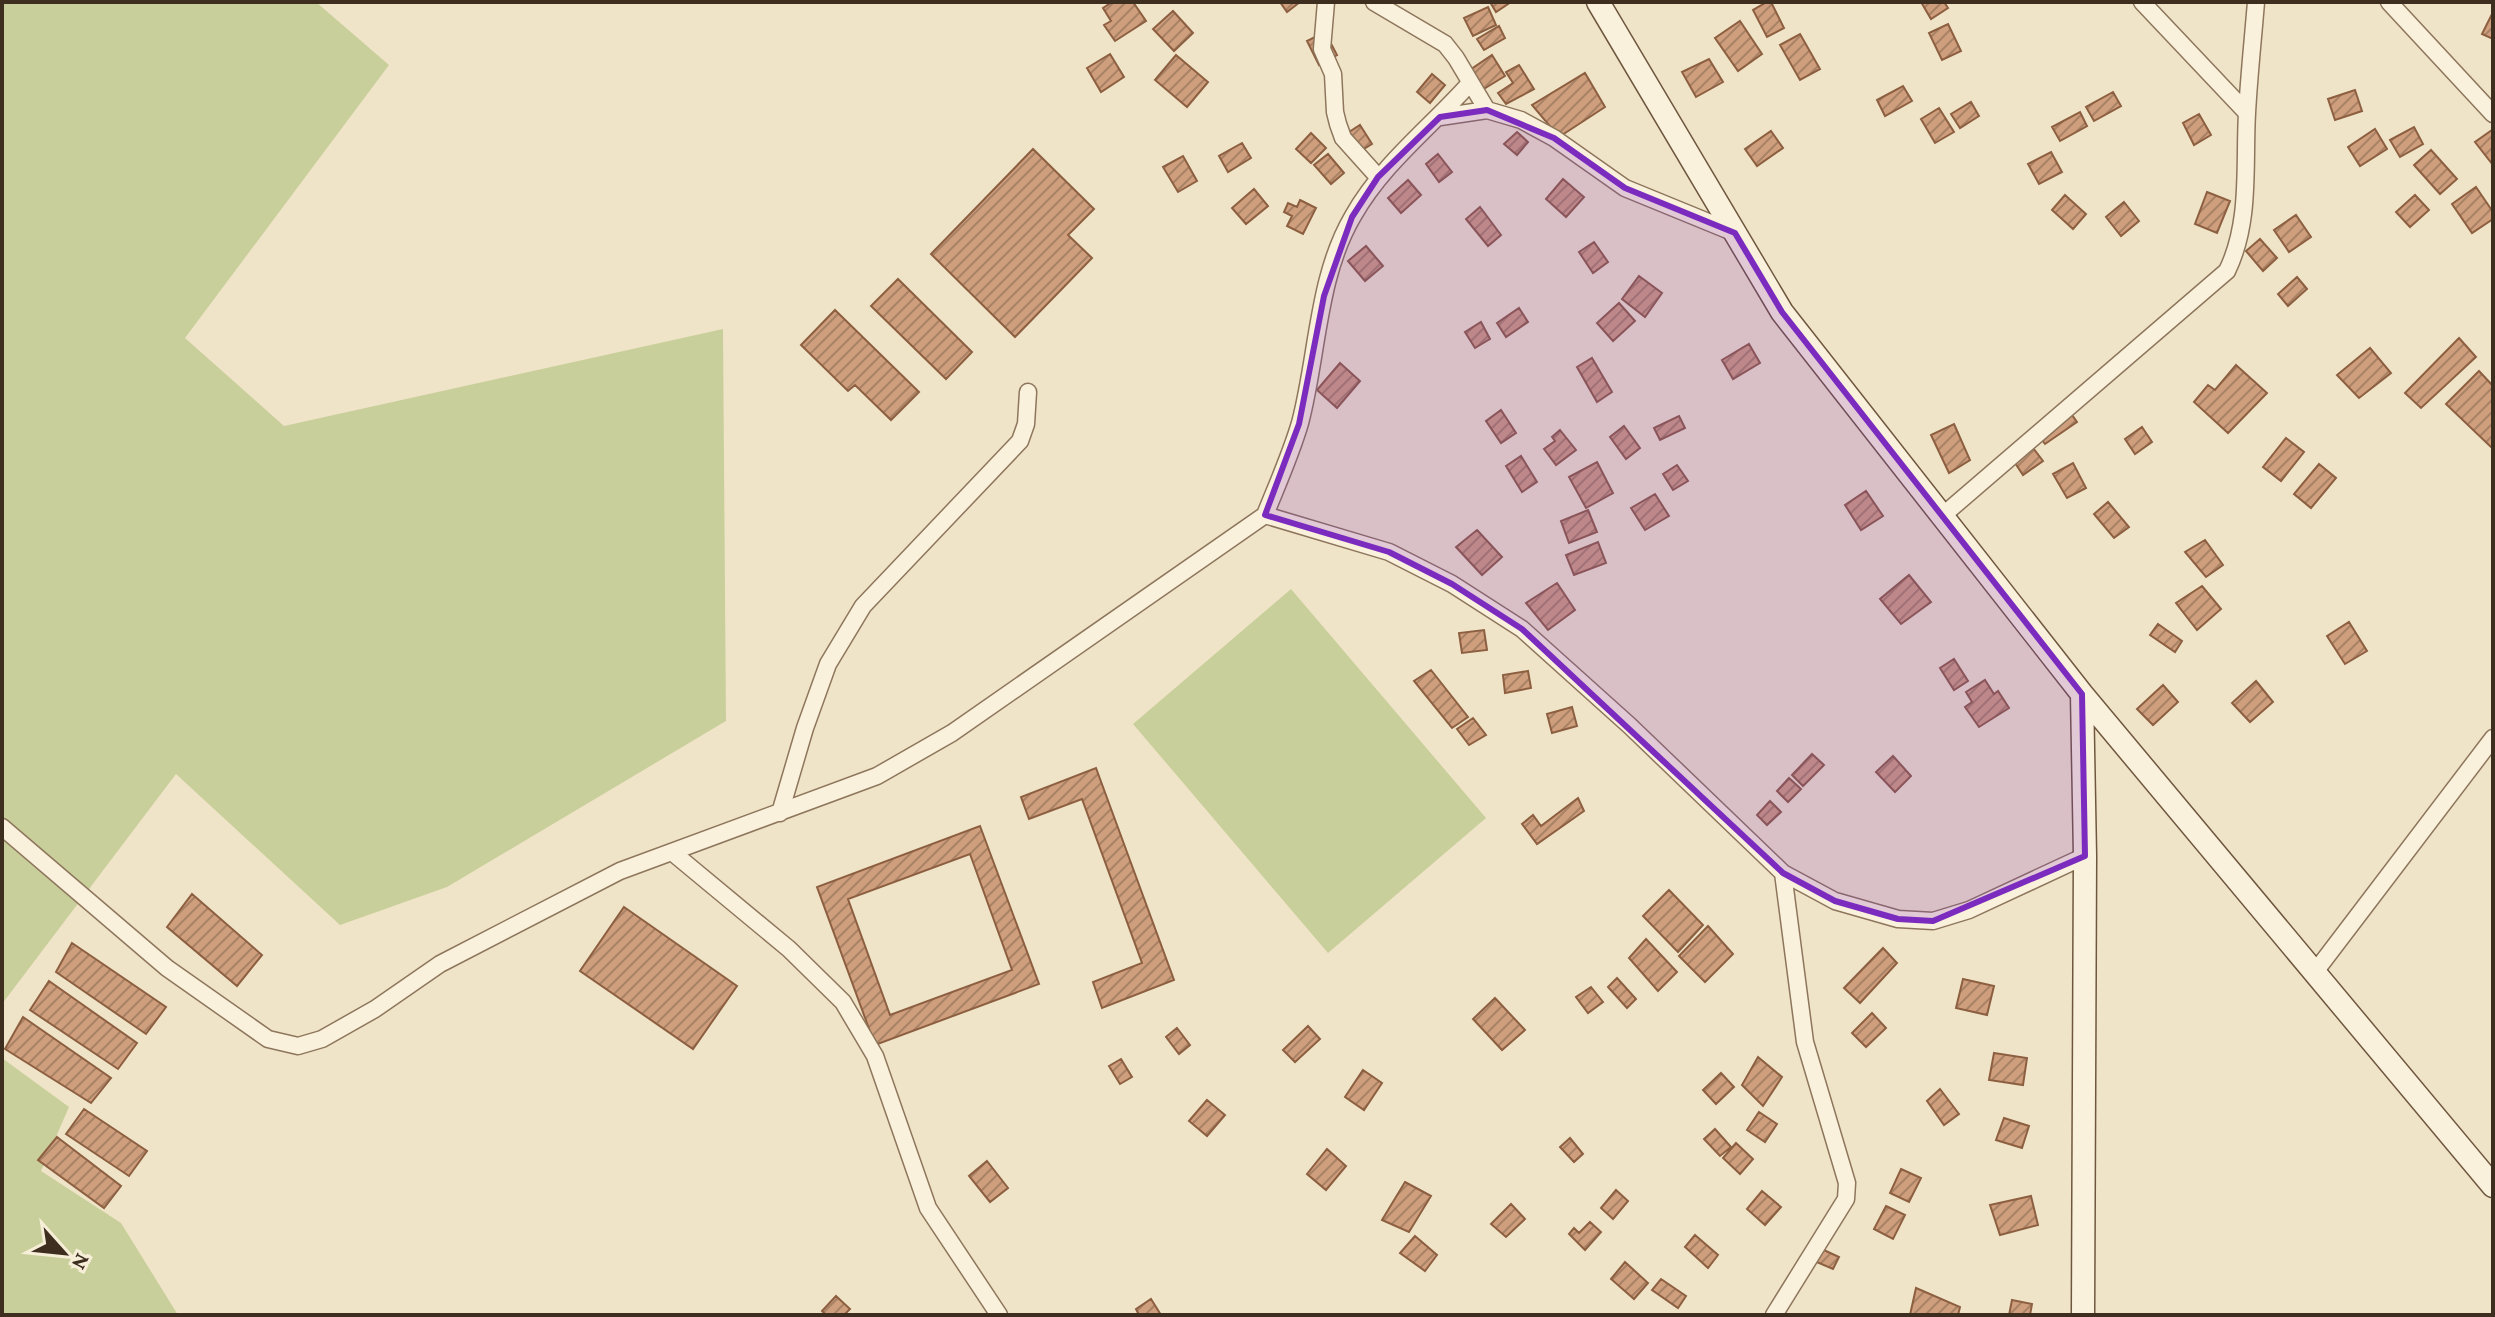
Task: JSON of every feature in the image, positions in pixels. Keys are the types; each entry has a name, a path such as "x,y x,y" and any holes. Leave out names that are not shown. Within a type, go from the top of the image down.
{"street":[{"path":"1326,2 1322,49 1333,74 1338,124 1343,138 1378,177"},
{"path":"1374,2 1445,44 1487,110"},
{"path":"1598,2 1782,312 2082,694 2493,1186"},
{"path":"2142,2 2247,113"},
{"path":"1941,517 2227,271 2237,250 2244,216 2247,113 2256,2"},
{"path":"2389,2 2493,114"},
{"path":"2,827 167,968 268,1039 298,1046 322,1039 375,1009 440,964 620,871 877,776 952,733 1265,515 1299,424 1324,296 1338,246 1352,217 1378,177 1470,83"},
{"path":"1440,117 1487,110 1521,120 1554,138 1625,188 1735,233"},
{"path":"780,813 828,664 863,606 1020,441 1026,424 1028,392"},
{"path":"1265,515 1389,552 1452,584 1522,629 1630,726 1783,873 1835,901 1898,919 1933,921 1969,910 2085,856"},
{"path":"2082,694 2085,856 2083,1315"},
{"path":"2315,972 2493,738"},
{"path":"672,852 789,949 843,1002 875,1056 928,1208 999,1315"},
{"path":"1774,1315 1846,1199 1847,1183 1805,1042 1783,873"}],"highlighted area":[{"path":"1487,110 1554,138 1625,188 1735,233 1782,312 2082,694 2085,856 1933,921 1898,919 1835,901 1783,873 1522,629 1452,584 1389,552 1265,515 1299,424 1324,296 1352,217 1378,177 1440,117"}],"green space":[{"path":"2,2 316,2 389,65 185,338 284,426 723,329 726,721 447,887 340,925 176,774 2,1004"},
{"path":"1291,589 1486,818 1328,953 1133,724"},
{"path":"2,1058 69,1107 41,1171 121,1223 178,1315 2,1315"}],"building":[{"path":"1112,2 1133,2 1146,21 1115,41 1104,25 1111,21 1103,8"},
{"path":"1280,2 1300,2 1287,12"},
{"path":"1490,2 1511,2 1496,12"},
{"path":"1771,2 1784,28 1767,37 1753,10"},
{"path":"1921,2 1944,2 1948,8 1931,19"},
{"path":"1488,7 1496,25 1473,36 1464,18"},
{"path":"1173,11 1193,33 1174,51 1153,29"},
{"path":"2493,12 2493,39 2482,34"},
{"path":"1740,21 1762,54 1738,71 1715,38"},
{"path":"1948,24 1961,51 1942,60 1929,33"},
{"path":"1499,26 1505,38 1484,50 1477,39"},
{"path":"1325,32 1337,55 1319,65 1307,41"},
{"path":"1800,34 1820,69 1800,80 1780,45"},
{"path":"1110,54 1124,77 1101,92 1087,68"},
{"path":"1176,55 1208,82 1187,107 1155,80"},
{"path":"1492,55 1505,76 1474,95 1461,76"},
{"path":"1709,59 1723,82 1696,97 1682,72"},
{"path":"1519,65 1534,89 1506,104 1498,93 1513,83 1506,72"},
{"path":"1585,73 1605,107 1559,137 1532,105"},
{"path":"1432,74 1445,85 1430,103 1417,92"},
{"path":"1903,86 1912,101 1885,116 1877,100"},
{"path":"2355,90 2362,111 2335,120 2328,99"},
{"path":"2113,92 2121,106 2094,121 2086,107"},
{"path":"1971,102 1979,116 1960,128 1951,114"},
{"path":"1939,108 1954,132 1935,143 1921,119"},
{"path":"2080,112 2087,126 2060,141 2052,127"},
{"path":"2199,114 2211,135 2194,145 2183,123"},
{"path":"1360,125 1372,144 1357,153 1346,134"},
{"path":"2414,127 2423,144 2400,157 2390,140"},
{"path":"2375,129 2387,149 2360,166 2348,147"},
{"path":"1771,131 1783,148 1757,166 1745,149"},
{"path":"1517,132 1528,142 1517,155 1504,144"},
{"path":"2493,132 2493,165 2475,142"},
{"path":"1311,133 1326,148 1311,163 1296,149"},
{"path":"1242,143 1251,158 1228,172 1219,156"},
{"path":"1033,149 1094,209 1068,235 1092,258 1015,337 931,254"},
{"path":"2431,150 2457,179 2440,194 2414,165"},
{"path":"2051,152 2062,172 2039,184 2028,164"},
{"path":"1328,154 1344,173 1331,184 1314,165"},
{"path":"1438,154 1452,172 1439,182 1426,164"},
{"path":"1183,156 1197,181 1178,192 1163,167"},
{"path":"1563,179 1584,197 1566,217 1546,199"},
{"path":"1408,180 1421,195 1401,213 1388,198"},
{"path":"2476,187 2493,212 2493,219 2472,233 2452,204"},
{"path":"1254,189 1268,206 1246,224 1232,208"},
{"path":"2207,192 2230,201 2217,233 2195,224"},
{"path":"2065,195 2086,214 2073,229 2052,210"},
{"path":"2415,195 2429,210 2410,227 2396,212"},
{"path":"1300,200 1316,208 1303,234 1287,226 1292,216 1284,212 1288,203 1297,207"},
{"path":"2124,202 2139,221 2121,236 2106,217"},
{"path":"1480,207 1501,235 1488,246 1466,219"},
{"path":"2296,215 2311,237 2289,252 2274,230"},
{"path":"2260,239 2277,258 2263,271 2246,251"},
{"path":"1594,242 1608,262 1593,273 1579,252"},
{"path":"1366,246 1383,266 1365,281 1348,261"},
{"path":"1639,276 1662,293 1645,317 1622,299"},
{"path":"2297,277 2307,289 2288,306 2278,294"},
{"path":"898,279 972,352 946,379 871,306"},
{"path":"1619,303 1635,321 1613,341 1597,323"},
{"path":"1519,308 1528,322 1506,337 1497,323"},
{"path":"835,310 919,392 891,420 855,385 848,391 801,345"},
{"path":"1481,322 1490,339 1475,348 1465,332"},
{"path":"2459,338 2476,357 2421,408 2405,393"},
{"path":"1749,344 1760,363 1733,379 1722,360"},
{"path":"2370,348 2391,373 2359,398 2337,375"},
{"path":"1592,358 1612,392 1597,402 1577,367"},
{"path":"1340,363 1360,381 1337,408 1317,390"},
{"path":"2236,365 2267,393 2228,433 2194,402 2208,385 2215,390"},
{"path":"2479,371 2493,386 2493,449 2446,404"},
{"path":"2065,405 2077,422 2045,444 2034,430"},
{"path":"1501,410 1516,433 1501,443 1486,421"},
{"path":"1679,416 1685,428 1660,440 1654,428"},
{"path":"1954,424 1970,460 1949,473 1931,435"},
{"path":"1624,426 1640,448 1626,459 1610,437"},
{"path":"2142,427 2152,442 2135,454 2125,439"},
{"path":"1560,430 1576,450 1556,465 1544,449 1555,441 1552,437"},
{"path":"2286,438 2304,452 2281,481 2263,467"},
{"path":"2030,444 2043,461 2023,475 2013,460"},
{"path":"1521,456 1537,482 1522,492 1506,466"},
{"path":"1597,462 1613,493 1586,508 1569,477"},
{"path":"2073,463 2086,488 2067,498 2053,474"},
{"path":"2319,464 2336,478 2311,508 2294,494"},
{"path":"1677,465 1688,481 1673,490 1663,474"},
{"path":"1866,491 1883,516 1861,530 1845,505"},
{"path":"1655,494 1669,516 1645,530 1631,508"},
{"path":"2108,502 2129,527 2114,538 2094,514"},
{"path":"1588,510 1597,532 1569,543 1561,521"},
{"path":"1477,530 1502,557 1482,575 1456,547"},
{"path":"2205,540 2223,565 2206,577 2185,552"},
{"path":"1598,542 1606,563 1574,575 1566,555"},
{"path":"1909,575 1931,602 1901,624 1880,599"},
{"path":"1557,583 1575,610 1548,630 1526,603"},
{"path":"2202,586 2221,609 2197,630 2176,603"},
{"path":"2349,622 2367,651 2345,664 2327,636"},
{"path":"2158,624 2182,641 2175,652 2150,635"},
{"path":"1484,630 1487,650 1462,653 1459,633"},
{"path":"1954,659 1968,681 1954,690 1940,668"},
{"path":"1431,670 1468,717 1452,728 1414,681"},
{"path":"1528,671 1531,688 1505,693 1503,675"},
{"path":"1985,680 1994,694 1998,691 2009,708 1979,727 1965,707 1972,702 1966,692"},
{"path":"2256,681 2273,702 2250,722 2232,703"},
{"path":"2163,685 2178,702 2153,725 2137,709"},
{"path":"1572,707 1577,726 1552,733 1547,714"},
{"path":"1473,718 1486,735 1469,745 1457,729"},
{"path":"1812,754 1824,765 1803,786 1792,775"},
{"path":"1893,756 1911,776 1895,792 1876,772"},
{"path":"1096,768 1174,980 1102,1008 1093,982 1142,963 1082,799 1029,819 1021,797"},
{"path":"1789,778 1801,789 1788,802 1777,791"},
{"path":"1578,798 1584,811 1537,844 1522,824 1533,815 1541,826"},
{"path":"1770,801 1781,812 1767,825 1757,815"},
{"path":"980,826 1039,984 875,1045 817,887","holes":["970,854 1012,970 890,1015 848,899"]},
{"path":"1669,890 1703,925 1678,952 1643,916"},
{"path":"192,894 262,955 237,986 167,927"},
{"path":"624,907 737,986 693,1049 580,971"},
{"path":"1708,926 1733,954 1705,982 1679,956"},
{"path":"1646,939 1677,972 1658,991 1629,958"},
{"path":"72,943 166,1007 146,1034 56,972"},
{"path":"1883,948 1897,963 1860,1003 1844,988"},
{"path":"1617,978 1636,999 1627,1008 1608,987"},
{"path":"1963,979 1994,986 1987,1015 1956,1008"},
{"path":"49,981 137,1043 118,1069 30,1010"},
{"path":"1591,987 1603,1002 1588,1013 1576,997"},
{"path":"1495,998 1525,1030 1502,1050 1473,1019"},
{"path":"1872,1013 1886,1028 1866,1047 1852,1033"},
{"path":"23,1017 111,1078 91,1103 5,1049"},
{"path":"1308,1026 1320,1039 1295,1062 1283,1050"},
{"path":"1177,1028 1190,1045 1179,1054 1166,1037"},
{"path":"1994,1053 2027,1058 2023,1085 1989,1080"},
{"path":"1758,1057 1782,1077 1763,1106 1742,1085"},
{"path":"1121,1059 1132,1077 1120,1084 1109,1066"},
{"path":"1363,1070 1382,1083 1364,1110 1345,1097"},
{"path":"1721,1073 1734,1087 1716,1104 1703,1090"},
{"path":"1940,1089 1959,1114 1944,1125 1927,1101"},
{"path":"1207,1100 1225,1115 1207,1136 1189,1121"},
{"path":"84,1109 147,1151 129,1176 66,1134"},
{"path":"1759,1112 1777,1124 1765,1142 1747,1130"},
{"path":"2004,1118 2029,1126 2022,1148 1996,1140"},
{"path":"1715,1129 1731,1147 1720,1156 1704,1139"},
{"path":"57,1137 121,1186 104,1208 38,1160"},
{"path":"1570,1138 1583,1154 1574,1162 1560,1147"},
{"path":"1736,1143 1753,1159 1740,1174 1723,1158"},
{"path":"1327,1149 1346,1166 1326,1190 1307,1174"},
{"path":"987,1161 1008,1188 990,1202 969,1176"},
{"path":"1901,1169 1921,1178 1909,1202 1890,1193"},
{"path":"1405,1182 1431,1196 1409,1232 1382,1220"},
{"path":"1616,1190 1628,1201 1613,1219 1601,1208"},
{"path":"1762,1191 1781,1207 1765,1225 1747,1209"},
{"path":"2031,1196 2038,1225 2000,1235 1990,1205"},
{"path":"1511,1204 1525,1219 1506,1237 1491,1224"},
{"path":"1886,1206 1905,1215 1893,1239 1874,1229"},
{"path":"1590,1222 1601,1232 1585,1250 1569,1234 1574,1228 1579,1233"},
{"path":"1695,1235 1718,1255 1708,1268 1685,1247"},
{"path":"1415,1236 1437,1255 1425,1271 1400,1253"},
{"path":"1813,1245 1839,1257 1833,1269 1805,1257"},
{"path":"1625,1262 1648,1283 1634,1299 1611,1279"},
{"path":"1661,1279 1686,1296 1678,1308 1652,1290"},
{"path":"1916,1288 1960,1307 1958,1315 1910,1315"},
{"path":"836,1296 850,1309 844,1315 826,1315 822,1311"},
{"path":"1151,1299 1161,1315 1139,1315 1136,1309"},
{"path":"2012,1300 2032,1304 2030,1315 2009,1315"}]}
